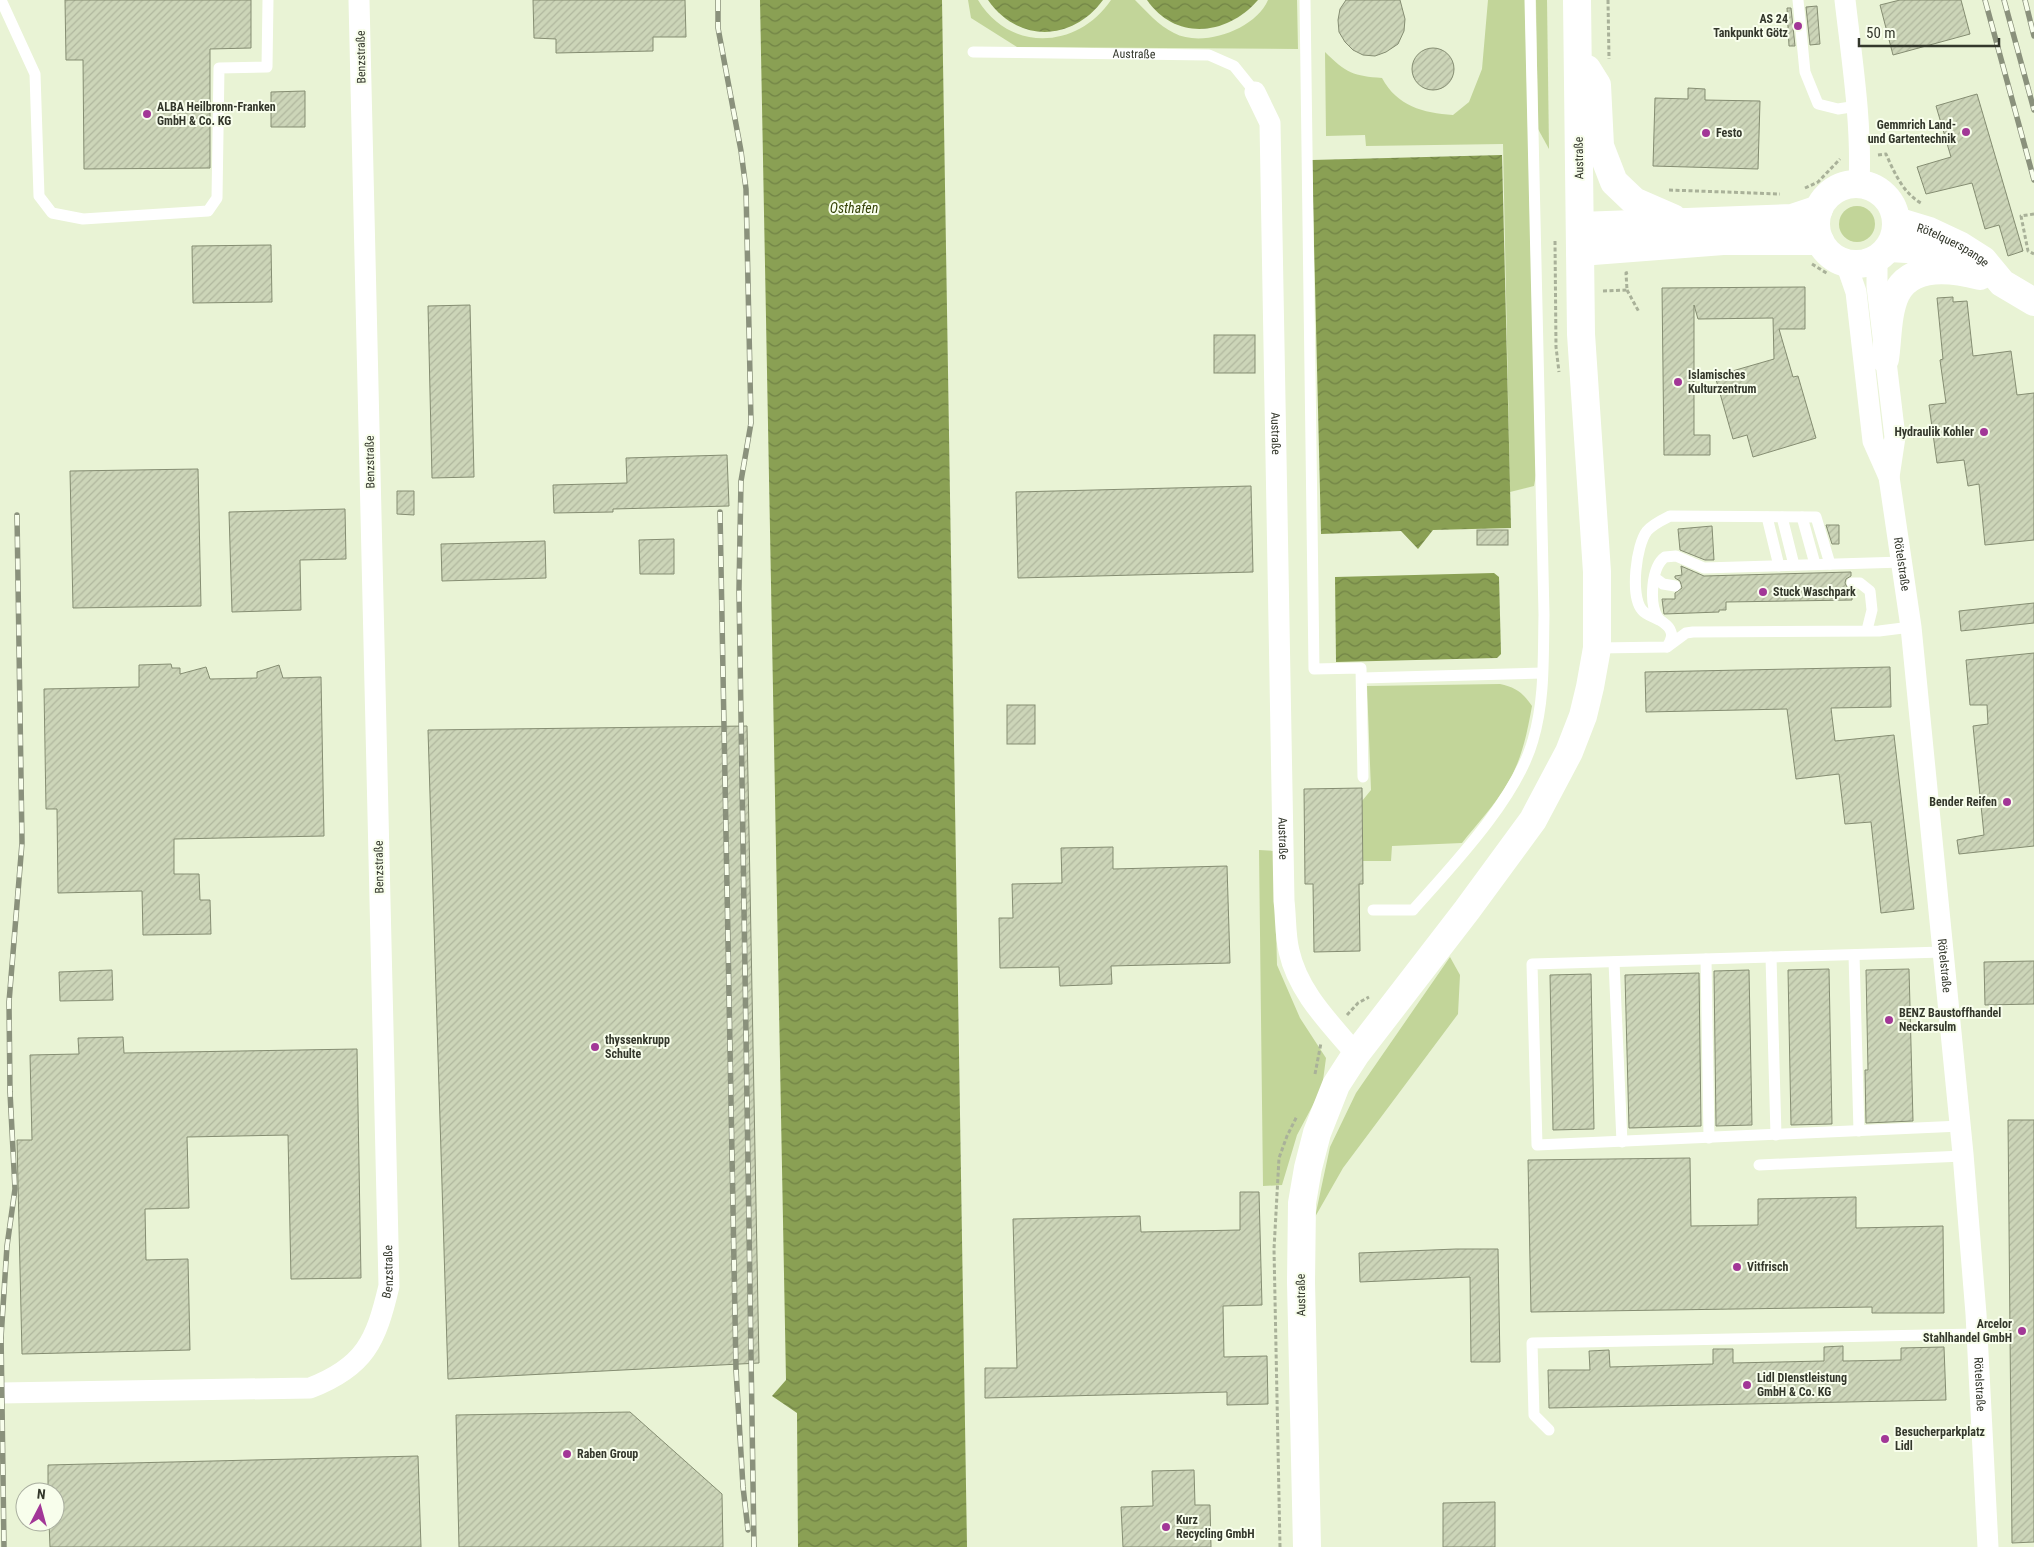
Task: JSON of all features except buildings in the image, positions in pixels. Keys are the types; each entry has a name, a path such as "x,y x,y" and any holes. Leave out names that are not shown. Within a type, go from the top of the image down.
{"main road":[{"name":"Austraße","path":"1307,1547 1301,1282 1302,1203 1308,1168 1317,1134 1336,1085 1356,1054 1467,910 1533,820 1569,752 1583,716 1597,648 1597,572 1581,334 1577,0"},
{"path":"1578,56 1597,85 1600,146 1614,182 1634,201 1664,216 1684,222"},
{"path":"1859,184 1870,187 1888,200 1896,221 1894,240 1883,254 1856,264 1846,263 1830,255 1820,241 1816,220 1819,209 1831,193 1849,185 1859,184"},
{"path":"1580,239 1684,222 1792,218 1819,209"},
{"name":"Rötelquerspange","path":"1896,221 1929,231 1961,246 1983,260 1991,279"},
{"path":"1580,239 1820,241"},
{"name":"Rötelquerspange","path":"1883,254 1935,253 1991,279 2034,302"},
{"path":"1885,359 1892,308 1896,294 1905,282 1914,276 1927,272 1945,270 1991,279"}],"street":[{"name":"Benzstraße","path":"0,1393 310,1388 334,1378 358,1361 379,1326 389,1286 359,0"},
{"path":"1845,0 1861,157 1859,184"},
{"name":"Austraße","path":"1255,92 1270,124 1284,891 1288,950 1295,972 1305,992 1356,1054"},
{"name":"Rötelstraße","path":"1883,254 1877,286 1895,437 1889,477"},
{"name":"Rötelstraße","path":"1846,263 1856,292 1874,441 1889,477 1903,562 1911,627 1961,1126 1978,1334 1988,1547"}],"lane":[{"path":"2,0 35,74 39,196 52,212 83,220 208,211 217,198 219,68 267,67 268,0"},
{"path":"1305,0 1314,669 1361,668 1363,777"},
{"path":"1373,910 1413,910 1461,856 1510,790 1533,741 1539,710 1544,615 1530,0"},
{"path":"1798,0 1805,72 1818,104 1838,109 1857,106"},
{"name":"Austraße","path":"973,52 1209,55 1234,66 1255,92"},
{"path":"1667,647 1672,638 1672,632 1668,626 1642,610 1636,593 1640,544 1648,531 1670,516 1816,517 1830,564"},
{"path":"1802,516 1815,564"},
{"path":"1767,517 1779,566"},
{"path":"1782,517 1794,565"},
{"path":"1659,620 1654,605 1655,578 1658,564 1669,556 1676,556 1704,568 1903,562"},
{"path":"1655,578 1663,584 1675,586"},
{"path":"1852,583 1860,584 1870,591 1872,610 1867,630"},
{"path":"1597,648 1667,647 1686,634 1697,632 1867,630 1911,627"},
{"path":"1362,678 1542,673"},
{"path":"1943,952 1532,964 1537,1145 1961,1126"},
{"path":"1854,955 1859,1131"},
{"path":"1771,957 1776,1135"},
{"path":"1706,959 1709,1138"},
{"path":"1614,962 1622,1142"},
{"path":"1758,1165 1963,1156"},
{"path":"1549,1430 1534,1415 1532,1343 1978,1334"}],"path":[{"path":"2034,214 2021,216 2028,251 2034,254"},
{"path":"1627,290 1639,312"}],"shaded area":[{"path":"968,0 978,0 992,17 1008,29 1025,36 1044,38 1063,36 1081,28 1097,16 1111,0 1135,0 1168,30 1186,37 1199,38 1213,37 1240,28 1261,11 1268,0 1297,0 1298,49 1017,47 971,18"},
{"path":"1488,0 1525,0 1536,475 1534,486 1510,492 1503,144 1366,146 1365,135 1326,136 1325,52 1339,65 1351,72 1382,78 1395,95 1421,110 1453,115 1469,102 1482,69"},
{"path":"1536,0 1547,0 1549,149 1538,129"},
{"path":"1857,206 1864,207 1870,211 1874,217 1874,231 1870,237 1864,241 1857,242 1850,241 1844,237 1840,231 1839,224 1840,217 1844,211 1850,207"},
{"path":"1500,684 1511,687 1519,692 1532,706 1526,736 1517,765 1491,807 1462,843 1392,846 1391,861 1363,861 1362,801 1371,790 1367,686"},
{"path":"1259,850 1274,851 1277,965 1300,1018 1326,1058 1322,1088 1297,1135 1282,1185 1263,1186"},
{"path":"1450,957 1460,975 1458,1014 1343,1168 1315,1217 1330,1147 1356,1093"}],"water":[{"name":"Osthafen","path":"760,0 942,0 967,1547 798,1547 797,1413 772,1396 786,1380"},
{"path":"988,0 1103,0 1090,14 1076,24 1061,30 1045,32 1029,30 1014,24 1000,14"},
{"path":"1147,0 1258,0 1246,12 1232,21 1202,29 1187,28 1172,23"},
{"path":"1502,155 1511,528 1433,530 1418,549 1401,531 1321,534 1312,160"},
{"path":"1494,573 1499,577 1501,654 1497,658 1336,662 1335,577"}],"railway":[{"path":"718,0 718,28 741,151 746,189 751,423 741,481 739,589 754,1547"},
{"path":"1985,0 2034,180"},
{"path":"2004,0 2034,110"},
{"path":"2025,0 2034,36"},
{"path":"720,512 736,1370 743,1487 748,1530"},
{"path":"1,1338 7,1246 15,1189 10,1092 9,1002 22,843 17,515"},
{"path":"1,1332 4,1547"}],"place":[{"name":"AS 24 Tankpunkt Götz","path":"1798,26"},
{"name":"ALBA Heilbronn-Franken GmbH & Co. KG","path":"147,114"},
{"name":"Gemmrich Land- und Gartentechnik","path":"1966,132"},
{"name":"Festo","path":"1706,133"},
{"name":"Islamisches Kulturzentrum","path":"1678,382"},
{"name":"Hydraulik Kohler","path":"1984,432"},
{"name":"Stuck Waschpark","path":"1763,592"},
{"name":"Bender Reifen","path":"2007,802"},
{"name":"BENZ Baustoffhandel Neckarsulm","path":"1889,1020"},
{"name":"thyssenkrupp Schulte","path":"595,1047"},
{"name":"Vitfrisch","path":"1737,1267"},
{"name":"Arcelor Stahlhandel GmbH","path":"2022,1331"},
{"name":"Lidl DIenstleistung GmbH & Co. KG","path":"1747,1385"},
{"name":"Besucherparkplatz Lidl","path":"1885,1439"},
{"name":"Raben Group","path":"567,1454"},
{"name":"Kurz Recycling GmbH","path":"1166,1527"}]}
